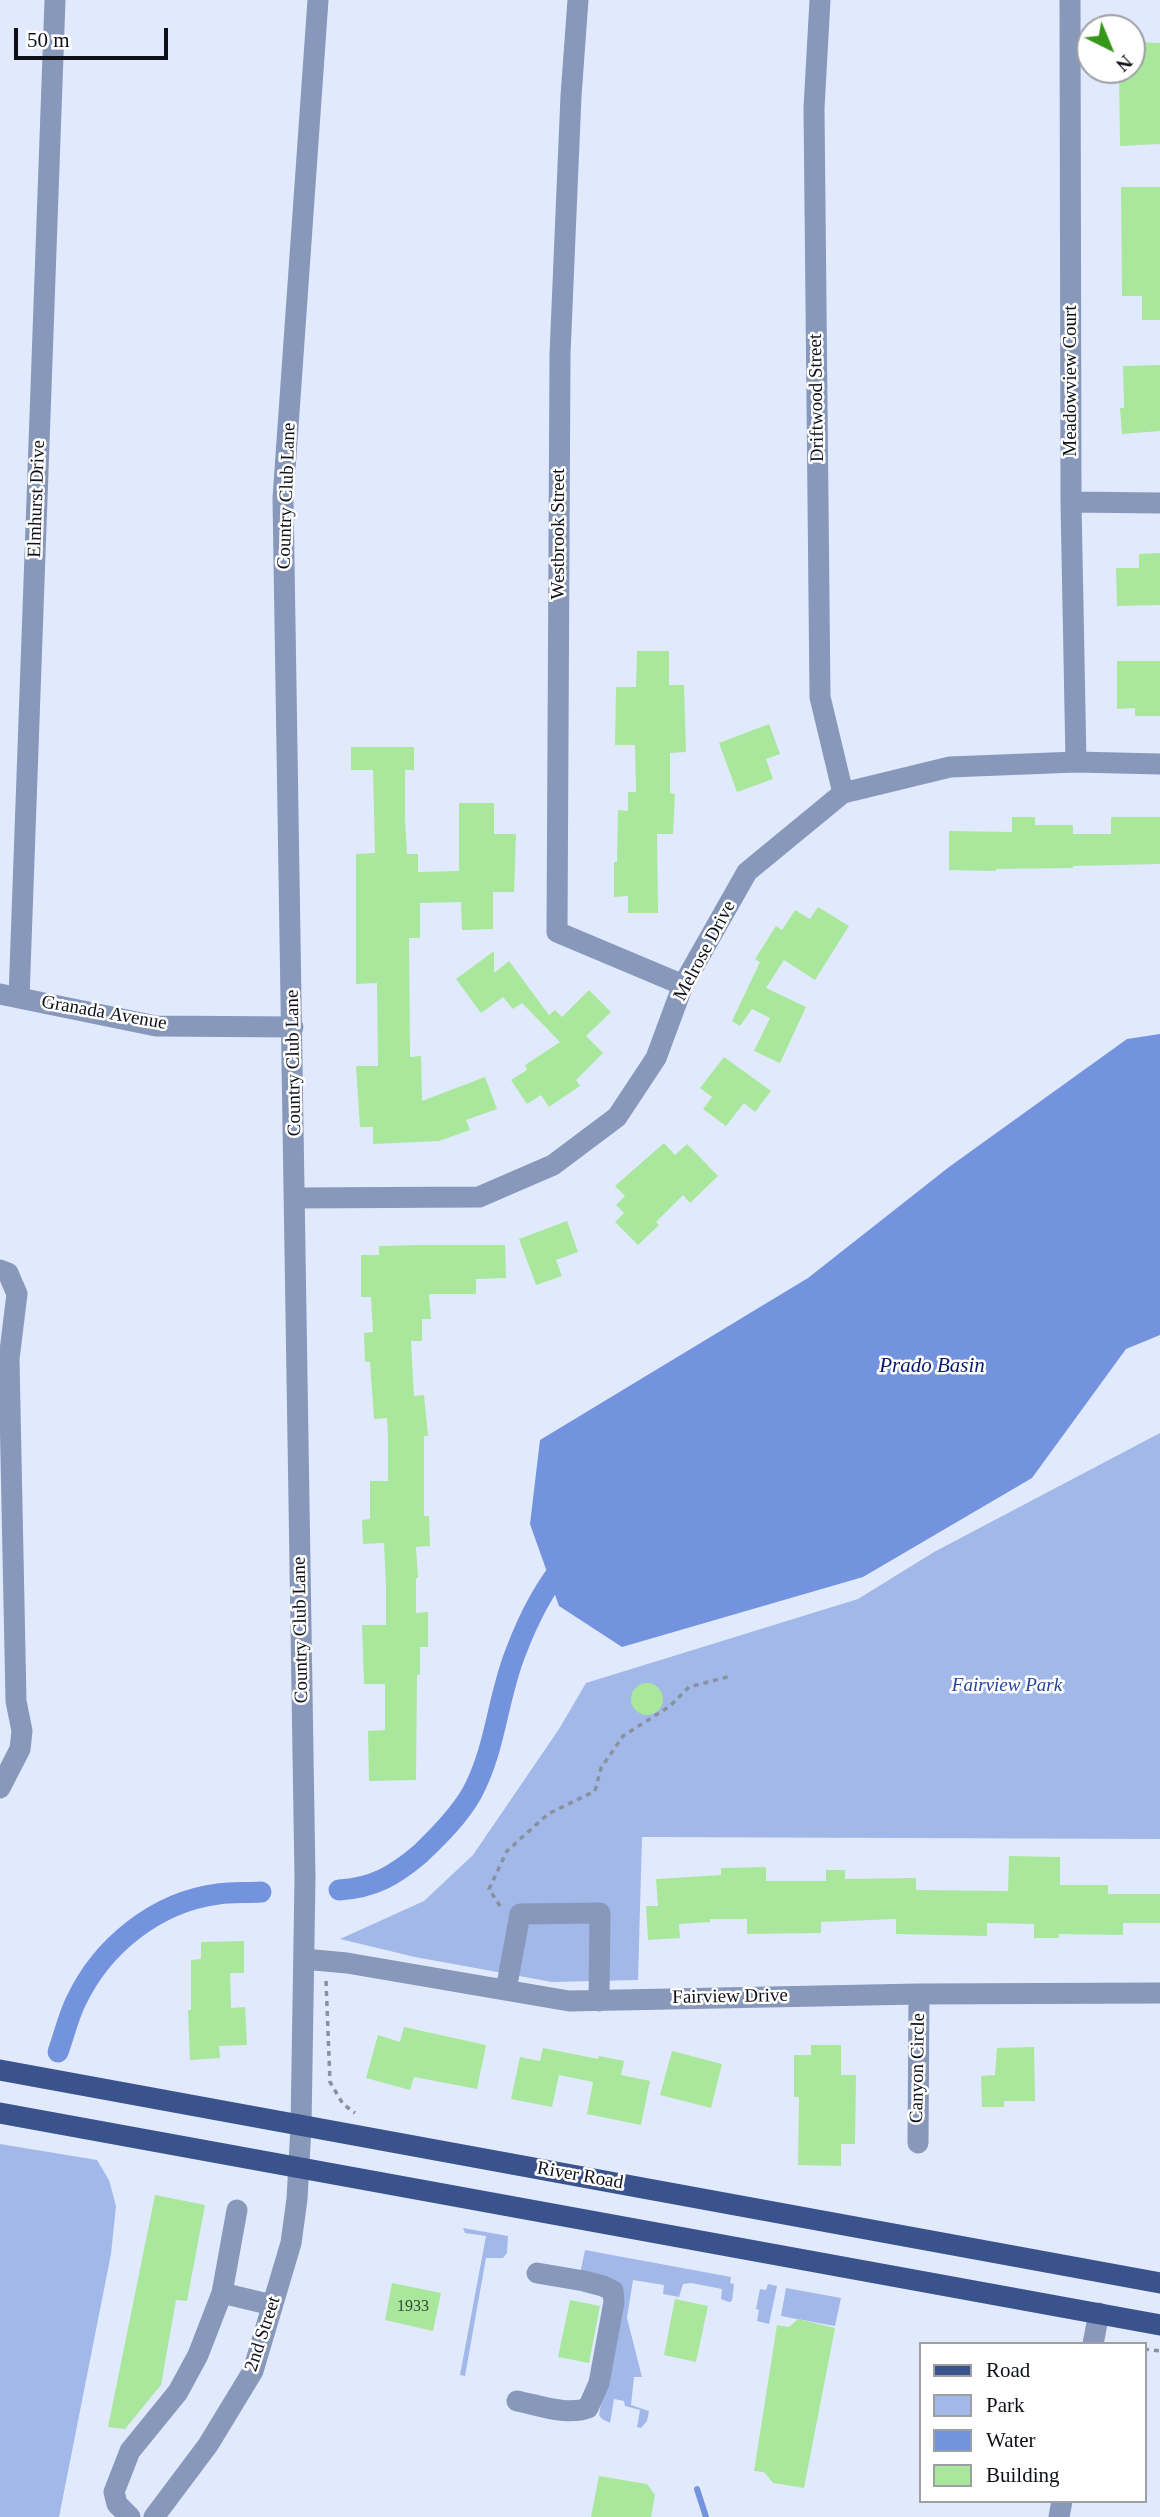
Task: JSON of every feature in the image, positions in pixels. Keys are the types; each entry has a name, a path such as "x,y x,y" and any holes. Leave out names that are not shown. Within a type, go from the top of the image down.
{"main road":[{"name":"River Road","path":"0,2070 1160,2283"},
{"path":"0,2113 1160,2325"}],"street":[{"name":"Elmhurst Drive","path":"9,996 55,0"},
{"name":"Country Club Lane","path":"301,2127 304,1959 296,1198 283,498 317,0"},
{"name":"Westbrook Street","path":"578,0 571,96 560,355 557,932 683,985"},
{"name":"Driftwood Street","path":"820,0 814,108 820,697 843,793"},
{"name":"Meadowview Court","path":"1070,0 1071,502 1076,762"},
{"path":"1071,502 1160,503"},
{"name":"Melrose Drive","path":"296,1198 479,1198 553,1165 617,1117 656,1058 683,985 747,872 843,793 950,767 1076,762 1160,764"},
{"name":"Granada Avenue","path":"9,996 156,1026 293,1027"},
{"path":"0,1788 5,1768 20,1749 22,1731 16,1701 9,1359 17,1294 4,1271"},
{"path":"506,1990 520,1914 600,1913 599,2001"},
{"name":"Fairview Drive","path":"304,1959 346,1963 569,2001 919,1994 1160,1993"},
{"name":"Canyon Circle","path":"918,2143 919,1994"},
{"name":"2nd Street","path":"154,2517 208,2445 253,2371 291,2243 297,2199 301,2127"},
{"path":"130,2517 117,2504 114,2492 130,2451 178,2392 198,2355 222,2293 237,2210"},
{"path":"517,2401 569,2411 588,2408 599,2383 614,2302 613,2291 603,2286 537,2273"},
{"path":"222,2293 272,2305"},
{"path":"1093,2342 1099,2314"}],"path":[{"path":"520,1914 501,1907 489,1889 507,1851 548,1814 594,1791 601,1768 623,1736 670,1706 689,1687 731,1676"},
{"path":"328,2044 330,2082 343,2104"}],"green space":[{"name":"Fairview Park","path":"1160,1433 1160,1839 642,1837 638,1980 552,1982 415,1957 340,1939 424,1901 473,1855 559,1729 586,1683 858,1599 934,1552"},
{"path":"0,2144 97,2160 109,2180 116,2206 111,2254 59,2517 0,2517"},
{"path":"463,2228 508,2236 507,2253 503,2258 486,2258 465,2376 460,2375 486,2236 465,2233"},
{"path":"585,2250 731,2277 730,2283 734,2284 732,2301 729,2302 721,2299 722,2289 683,2284 679,2297 663,2294 664,2285 633,2280 627,2318 642,2377 634,2377 631,2405 649,2411 647,2421 641,2428 637,2427 640,2410 625,2406 624,2401 614,2399 610,2423 599,2415 618,2306 580,2274"},
{"path":"768,2284 777,2286 769,2324 757,2321 759,2310 756,2309 760,2289 766,2290"},
{"path":"786,2288 841,2298 835,2326 781,2316"}],"water":[{"name":"Prado Basin","path":"1160,1034 1160,1335 1126,1349 1032,1478 863,1577 622,1647 559,1606 530,1524 540,1440 808,1278 949,1167 1127,1039"}],"building":[{"path":"1146,42 1160,43 1160,144 1120,146 1119,84 1146,84"},
{"path":"1121,187 1160,187 1160,320 1142,320 1142,296 1122,296"},
{"path":"1160,365 1160,431 1122,434 1120,408 1124,408 1123,366"},
{"path":"1160,553 1160,605 1117,606 1116,568 1139,568 1139,554"},
{"path":"637,651 669,651 669,685 684,685 686,752 670,753 670,793 675,794 673,834 657,834 658,913 628,913 628,896 614,897 618,810 628,811 628,792 636,792 635,745 615,745 616,687 636,687"},
{"path":"1117,661 1160,661 1160,716 1135,716 1135,708 1117,709"},
{"path":"769,724 780,754 766,759 773,779 737,792 719,743"},
{"path":"351,747 414,747 414,770 405,770 405,818 407,854 418,854 418,872 459,871 459,803 494,803 494,834 516,834 514,892 493,892 493,929 462,930 461,902 420,903 420,938 409,938 410,1057 421,1056 422,1101 485,1077 497,1109 466,1120 470,1130 439,1141 373,1144 373,1127 360,1127 356,1066 378,1066 377,983 356,984 356,854 375,853 373,770 351,770"},
{"path":"1012,817 1035,817 1035,825 1073,825 1073,834 1111,834 1111,817 1160,817 1160,864 996,871 949,870 949,831 1012,832"},
{"path":"818,907 849,926 815,980 784,960 766,988 806,1007 780,1063 754,1051 770,1018 752,1009 740,1026 732,1021 760,962 755,959 776,926 782,930 795,910 810,919"},
{"path":"494,951 494,973 509,961 549,1015 555,1010 562,1017 589,990 611,1012 586,1036 603,1053 576,1080 580,1086 549,1107 541,1095 527,1104 511,1080 527,1070 525,1065 560,1042 522,1003 513,1009 503,997 481,1013 456,979"},
{"path":"724,1057 771,1091 755,1112 744,1103 726,1126 703,1109 712,1097 700,1088"},
{"path":"664,1143 675,1155 687,1144 718,1176 690,1203 683,1195 656,1222 659,1225 638,1245 615,1222 624,1213 616,1205 625,1196 615,1186"},
{"path":"567,1221 578,1252 556,1260 562,1276 536,1285 519,1239"},
{"path":"505,1245 506,1278 476,1279 476,1294 429,1294 431,1319 422,1319 422,1341 411,1341 414,1396 424,1395 428,1436 424,1436 424,1516 429,1516 430,1546 416,1547 416,1613 428,1612 428,1647 420,1647 420,1675 417,1675 416,1780 369,1781 368,1731 385,1730 385,1684 364,1684 362,1625 386,1625 386,1588 384,1543 363,1544 362,1520 370,1519 370,1481 388,1481 388,1438 387,1418 374,1419 370,1362 365,1362 364,1333 373,1332 371,1297 361,1297 361,1255 379,1255 379,1246"},
{"path":"647,1683 658,1688 663,1699 658,1710 647,1715 636,1710 631,1699 636,1688"},
{"path":"1009,1856 1060,1857 1060,1885 1108,1885 1108,1894 1160,1894 1160,1923 1123,1923 1123,1935 1059,1934 1059,1938 1034,1938 1034,1924 987,1923 987,1936 896,1934 896,1919 821,1922 821,1933 747,1934 747,1919 710,1919 710,1922 679,1924 680,1938 648,1940 646,1906 658,1906 656,1879 721,1875 721,1868 766,1867 766,1881 826,1881 826,1870 845,1870 845,1879 916,1878 916,1890 1008,1891"},
{"path":"244,1941 244,1973 230,1973 231,2008 245,2007 247,2045 219,2046 220,2058 190,2060 188,2010 191,2010 191,1960 201,1959 201,1942"},
{"path":"404,2027 486,2045 477,2089 414,2077 410,2090 366,2078 378,2035 400,2042"},
{"path":"811,2045 841,2045 841,2075 856,2075 855,2144 841,2144 841,2166 798,2165 799,2097 794,2097 794,2055 811,2055"},
{"path":"1034,2047 1035,2101 1004,2101 1004,2107 982,2107 981,2076 995,2075 997,2048"},
{"path":"543,2048 598,2059 599,2056 624,2061 621,2075 650,2081 641,2125 587,2114 593,2082 559,2075 552,2107 511,2099 520,2057 540,2061"},
{"path":"672,2051 722,2064 711,2108 660,2095"},
{"path":"155,2195 205,2205 187,2301 176,2300 161,2385 125,2429 108,2427"},
{"path":"392,2283 441,2293 433,2331 385,2320"},
{"path":"675,2299 708,2306 696,2362 664,2355"},
{"path":"570,2300 600,2306 589,2363 558,2357"},
{"path":"798,2319 835,2328 804,2488 773,2483 764,2472 754,2471 777,2325 789,2327"},
{"path":"599,2476 647,2484 655,2495 651,2517 591,2517"}],"waterway":[{"path":"339,1890 373,1884 401,1869 434,1840 467,1801 486,1759 509,1671 520,1642 544,1593 567,1561"},
{"path":"58,2052 73,2007 87,1981 100,1962 134,1930 173,1906 195,1899 223,1893 261,1892"},
{"path":"697,2489 706,2517"}]}
